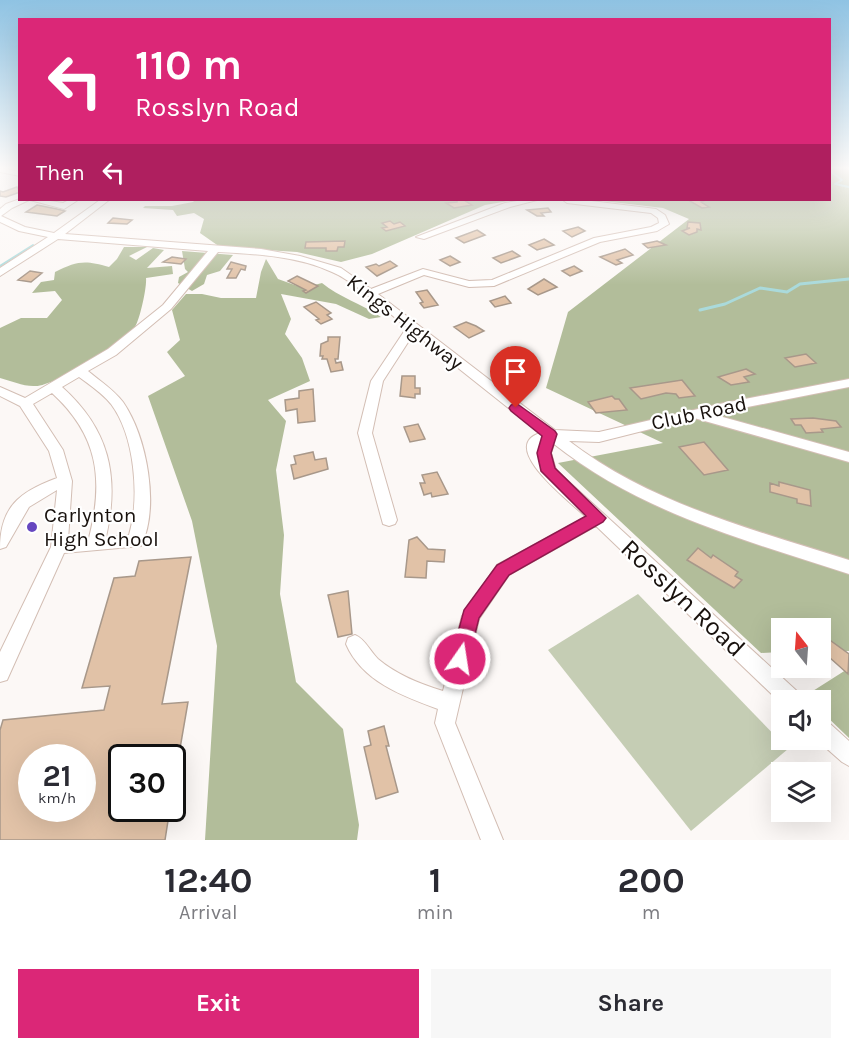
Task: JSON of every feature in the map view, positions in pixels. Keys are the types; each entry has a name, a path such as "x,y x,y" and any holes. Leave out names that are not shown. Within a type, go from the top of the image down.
{"street":[{"path":"0,273 97,206"},
{"path":"421,237 505,206"},
{"path":"370,293 423,272 469,284 494,283 597,240 654,229 664,224 662,217 653,211 629,206"},
{"name":"Kings Highway","path":"0,219 22,229 56,236 261,252 300,259 337,270 370,293 588,463 652,498 697,518 849,567"},
{"path":"25,403 112,352 166,307 215,249"},
{"path":"416,261 423,272"},
{"path":"389,520 365,433 377,381 412,327"},
{"path":"59,547 135,542 142,513 140,470 134,439 118,405 80,371"},
{"name":"Club Road","path":"550,434 593,438 693,413 849,383"},
{"path":"53,386 73,401 97,439 106,489 104,516 96,544"},
{"path":"0,391 25,403 56,450 65,481 59,547 0,673"},
{"path":"693,413 849,457"},
{"name":"Rosslyn Road","path":"550,434 544,453 549,471 781,690"},
{"path":"588,463 588,449 593,438"},
{"path":"0,542 21,503 39,490 65,481"},
{"path":"492,840 445,723 471,616 503,570 598,518"},
{"path":"355,644 361,656 369,664 416,692 450,703"},
{"path":"831,738 849,755"}],"green space":[{"path":"482,206 372,254 341,262 297,252 220,247 200,233 204,219 194,213 177,216 173,210 143,208"},
{"path":"648,206 849,206 849,651 831,651 831,618 771,618 771,652 761,653 558,463 663,443 546,388 568,312 689,219 663,208"},
{"path":"124,247 147,247 129,256 136,260 153,248 164,250 147,268 172,266 173,274 146,278 143,303 135,327 117,343 73,372 45,384 27,386 0,378 0,328 21,318 47,318 62,300 55,291 32,293 41,282 54,280 55,272 75,264 94,263 109,267"},
{"path":"182,251 233,255 220,271 207,275 204,284 192,291 178,283 179,277 188,272 185,269"},
{"path":"266,259 278,279 303,288 322,283 381,317 369,319 336,304 281,294 291,319 285,334 302,358 310,381 268,400 286,421 276,470 284,535 280,594 296,682 343,729 359,825 357,840 205,840 217,646 192,521 148,396 185,376 167,352 180,340 172,310 186,294 202,294 221,298 256,298"},
{"path":"638,594 771,731 771,750 787,750 691,831 548,650"},
{"path":"849,668 849,738 831,721 831,690 814,690"}],"building":[{"path":"35,206 65,211 57,216 26,212"},
{"path":"548,208 551,212 541,213 544,216 537,216 527,210"},
{"path":"113,218 132,220 127,224 108,223"},
{"path":"390,221 394,224 400,222 405,226 386,231 382,228 387,227 382,223"},
{"path":"688,222 700,223 701,230 697,229 697,232 689,235 682,231 690,228 687,228"},
{"path":"578,227 585,231 572,237 563,231"},
{"path":"477,230 485,235 464,243 456,238"},
{"path":"544,239 554,245 537,250 529,245"},
{"path":"345,241 344,247 338,247 337,251 326,251 326,248 305,248 306,242"},
{"path":"657,241 666,245 648,248 643,244"},
{"path":"625,249 633,255 617,260 622,263 616,265 600,257"},
{"path":"512,251 520,256 501,263 493,258"},
{"path":"450,256 460,262 450,266 440,260"},
{"path":"172,257 186,259 181,264 163,262"},
{"path":"390,261 397,266 377,276 366,267 376,264 379,266"},
{"path":"231,262 246,266 245,270 241,269 236,278 227,278 232,269 227,269"},
{"path":"574,266 582,271 570,276 562,271"},
{"path":"30,271 42,273 31,282 18,280"},
{"path":"297,276 318,286 306,293 303,291 306,290 288,281"},
{"path":"544,279 557,287 538,295 528,289"},
{"path":"427,290 438,305 424,308 420,303 423,302 416,292"},
{"path":"505,296 511,303 495,307 490,301"},
{"path":"316,302 331,313 327,315 332,319 321,324 316,320 319,319 304,307"},
{"path":"466,322 484,331 469,338 454,327"},
{"path":"328,337 340,337 338,359 335,359 336,363 341,362 343,370 331,372 327,359 322,359 323,356 320,356 321,344 328,341"},
{"path":"806,354 816,363 795,367 785,358"},
{"path":"746,369 755,374 744,377 749,382 731,385 718,377"},
{"path":"402,376 415,376 415,388 420,388 420,394 415,394 415,398 400,396"},
{"path":"682,380 695,396 679,398 676,394 666,393 641,399 630,388"},
{"path":"313,389 315,421 298,423 297,409 286,411 285,400 299,398 299,391"},
{"path":"612,396 619,399 627,410 596,413 588,402"},
{"path":"813,418 836,421 841,427 821,429 823,432 806,433 801,425 795,425 791,419"},
{"path":"418,424 425,439 410,442 404,427"},
{"path":"704,442 728,470 704,475 679,447"},
{"path":"313,452 315,460 326,458 328,469 294,479 291,465 296,464 294,456"},
{"path":"437,472 448,494 432,497 431,493 424,495 420,483 425,483 422,475"},
{"path":"779,482 810,490 811,506 797,503 797,499 770,492 770,483 779,486"},
{"path":"417,537 428,549 445,550 444,562 427,561 426,578 405,577 409,540"},
{"path":"698,548 711,558 713,555 738,572 735,576 742,580 734,588 687,560"},
{"path":"191,557 162,704 188,702 181,744 108,744 108,822 168,822 165,840 0,840 0,730 3,720 104,710 110,686 82,688 114,578 135,576 139,561"},
{"path":"348,591 352,634 338,637 328,595"},
{"path":"831,641 849,654 848,674 831,659"},
{"path":"384,726 389,746 386,746 398,792 376,799 364,747 371,745 368,731"}],"waterway":[{"path":"0,266 33,245"},
{"path":"700,310 725,304 760,288 787,292 800,284 849,279"}],"place":[{"name":"Carlynton High School","path":"32,527"}],"route":[{"path":"460,659 471,616 503,570 598,518 549,471 544,453 550,434 516,408"}]}
